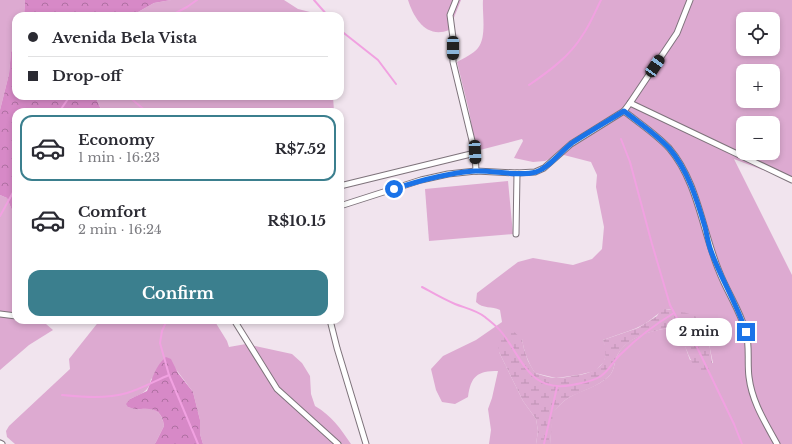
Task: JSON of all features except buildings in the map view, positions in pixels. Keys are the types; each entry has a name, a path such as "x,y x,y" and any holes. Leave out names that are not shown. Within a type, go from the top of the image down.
{"street":[{"path":"456,0 450,15 453,38 453,62 475,152 476,171"},
{"path":"344,205 421,180 448,174 476,171 529,173 540,170 571,144 624,111 677,33 690,0"},
{"path":"630,104 792,180"},
{"path":"624,111 668,147 680,163 693,189 710,250 746,332 748,341 749,376 753,398 777,444"},
{"path":"344,185 475,152"},
{"path":"516,234 517,173"},
{"path":"0,314 12,316"},
{"path":"237,324 277,388 338,444"},
{"path":"331,324 366,444"}],"green space":[{"path":"0,0 25,0 24,12 12,12 12,50 9,74 0,110"},
{"path":"25,0 171,0 154,3 138,12 24,12"},
{"path":"171,0 284,0 298,9 310,12 138,12 154,3"},
{"path":"408,0 461,0 449,30 434,32 422,26 414,14"},
{"path":"483,0 792,0 792,181 737,160 780,160 780,116 736,116 736,160 734,159 792,275 792,444 550,444 552,413 568,398 605,380 611,374 618,354 622,348 640,335 669,328 685,346 690,360 713,363 710,349 710,336 682,315 666,309 641,326 603,340 607,350 604,362 595,371 556,378 535,373 530,365 522,339 499,352 523,401 536,419 538,431 536,444 489,444 491,430 488,409 498,371 485,372 476,376 471,384 468,397 455,404 442,402 436,390 431,369 443,356 476,340 502,322 500,310 482,306 476,302 477,293 518,262 533,258 573,265 592,259 602,249 604,227 596,187 597,175 591,162 560,154 545,161 533,162 514,158 523,141 522,139 476,151 469,111 457,62 478,48 481,43 484,25"},
{"path":"12,50 12,100 97,100 100,108 12,108 12,210 7,198 0,195 0,110 9,74"},
{"path":"97,100 333,100 334,108 100,108"},
{"path":"508,181 513,234 429,241 425,189"},
{"path":"0,195 7,198 12,210 12,324 46,324 53,330 29,345 0,370"},
{"path":"665,309 693,315 704,323 710,336 712,370 701,371 697,368 681,341 669,328 640,336 622,348 617,356 611,374 605,380 568,398 556,409 553,413 550,444 536,444 538,431 536,419 523,401 499,352 498,342 502,331 512,330 522,339 528,361 535,373 551,378 580,375 600,367 605,356 603,340 638,328 657,316 660,311"},
{"path":"97,324 216,324 229,347 246,344 292,354 302,363 310,376 311,394 315,406 331,418 351,444 203,444 200,434 200,420 193,392 175,368 151,379 146,390 130,399 128,407 154,410 162,417 164,426 155,444 15,444 7,437 6,431 9,426 70,369 69,359"},
{"path":"166,357 171,359 178,373 193,392 200,420 200,434 203,444 155,444 164,426 160,414 150,409 131,408 126,404 130,399 147,391 157,368"}],"waterway":[{"path":"178,12 197,0"},
{"path":"314,0 324,12"},
{"path":"529,85 565,57 577,43 588,27 601,0"},
{"path":"344,33 378,60 396,84"},
{"path":"62,108 67,100"},
{"path":"133,100 142,108"},
{"path":"621,139 630,162 670,305 678,320 694,341 742,444"},
{"path":"0,216 12,194"},
{"path":"422,287 446,300 485,317 501,331 529,372 546,384 558,386 587,382 601,376 633,343 674,313"},
{"path":"165,324 162,331 160,343 169,375 198,444"},
{"path":"62,395 94,397 119,395 138,389 169,375"},
{"path":"544,444 557,387"}],"route":[{"path":"394,189 421,180 448,174 476,171 517,173 535,172 544,168 571,144 624,111 668,147 680,163 693,189 710,250 746,332"}]}
